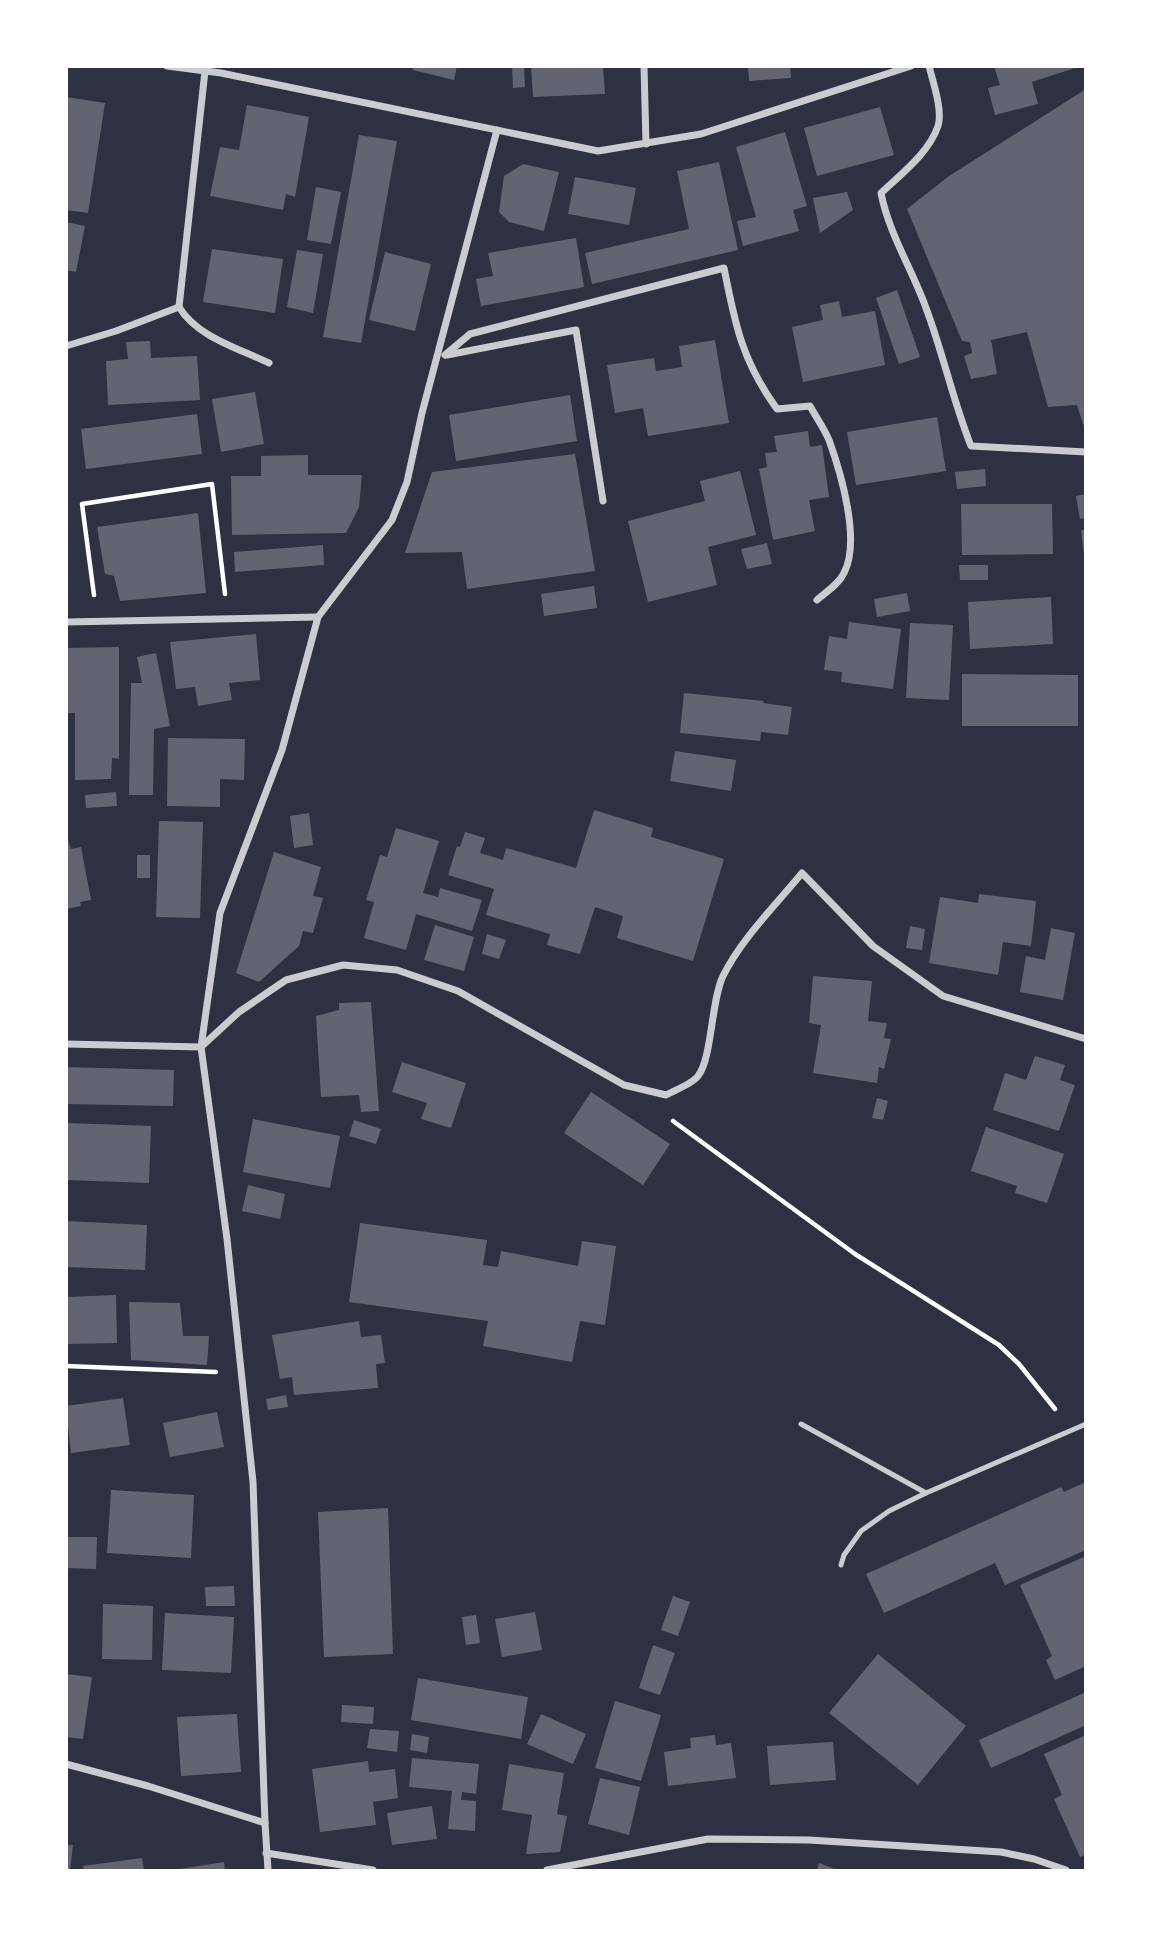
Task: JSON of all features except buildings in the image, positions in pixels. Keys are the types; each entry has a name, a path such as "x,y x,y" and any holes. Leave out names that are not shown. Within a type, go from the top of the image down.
{"street":[{"path":"167,66 205,71 598,151 701,134 911,66"},
{"path":"644,66 646,144"},
{"path":"929,66 937,94 939,124 925,150 881,193 886,218 926,308 961,423 971,446 1086,452"},
{"path":"205,71 179,307 199,330 269,363"},
{"path":"268,1871 253,1482 227,1239 201,1047 220,913 282,750 318,617 392,520 407,482 497,130"},
{"path":"441,357 470,334 724,268 742,348 764,391 777,409 810,406 828,438 843,488 850,559 843,577 817,600"},
{"path":"66,346 116,331 179,307"},
{"path":"441,357 576,330 603,501"},
{"path":"66,622 318,617"},
{"path":"66,1044 201,1047 239,1012 286,980 343,965 397,970 458,991 625,1085 666,1095 698,1076 706,1057 712,1013 722,977 744,943 802,873 873,946 943,996 1086,1039"},
{"path":"66,1764 148,1786 265,1823"},
{"path":"547,1871 708,1839 809,1840 1001,1852 1066,1871"},
{"path":"267,1853 373,1871"}],"lane":[{"path":"800,1424 926,1493"},
{"path":"841,1565 844,1555 861,1531 889,1511 1086,1424"}],"path":[{"path":"98,622 82,504 212,484 227,619"},
{"path":"668,1117 855,1254 999,1345 1019,1364 1072,1429"},
{"path":"66,1366 241,1373"}]}
